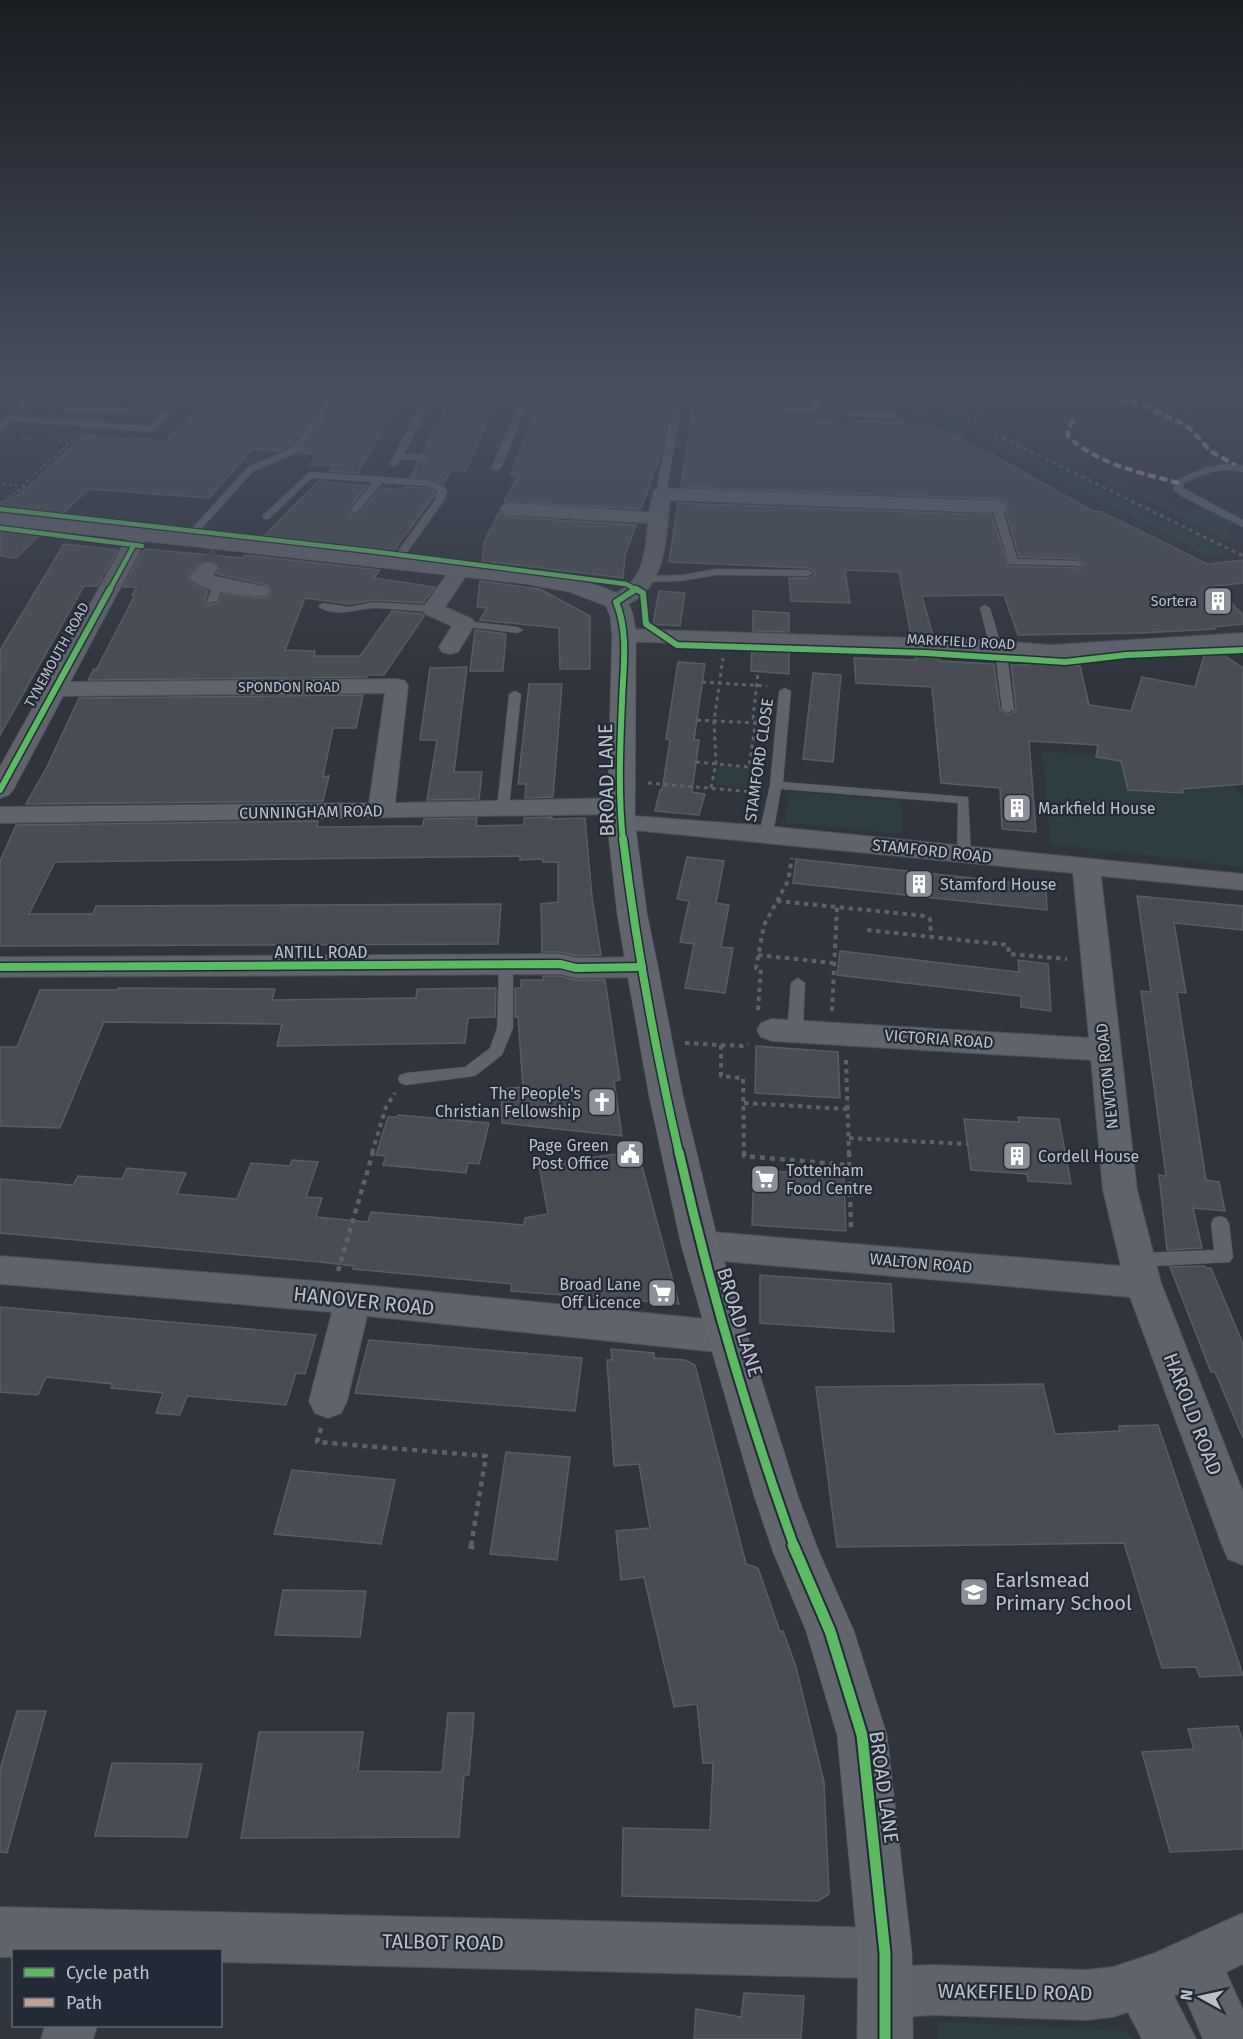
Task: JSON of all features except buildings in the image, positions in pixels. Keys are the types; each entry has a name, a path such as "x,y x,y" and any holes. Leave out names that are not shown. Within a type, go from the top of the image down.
{"main road":[{"path":"0,519 187,539 217,570 395,562 579,587 593,590 620,619"},
{"name":"BROAD LANE","path":"620,619 621,803 632,913 656,1042 700,1245 727,1337 776,1496 796,1552 830,1631 862,1735 886,1995"}],"street":[{"path":"620,619 633,592 645,579 655,544 661,494 997,507"},
{"path":"510,509 657,518"},
{"name":"TYNEMOUTH ROAD","path":"0,790 53,689 140,534"},
{"path":"217,570 260,591"},
{"path":"450,646 464,624 433,609 460,570"},
{"name":"MARKFIELD ROAD","path":"620,619 725,639 998,648 1052,652 1240,643"},
{"name":"SPONDON ROAD","path":"53,689 397,686 381,811"},
{"name":"CUNNINGHAM ROAD","path":"0,815 381,811 621,803"},
{"name":"STAMFORD ROAD","path":"621,803 766,834 1243,882"},
{"name":"NEWTON ROAD","path":"1086,866 1120,1190 1140,1271"},
{"name":"ANTILL ROAD","path":"0,967 560,964 576,968 642,967"},
{"name":"VICTORIA ROAD","path":"784,1030 1105,1050"},
{"name":"WALTON ROAD","path":"700,1245 852,1257 1140,1271"},
{"name":"HANOVER ROAD","path":"0,1270 342,1298 727,1337"},
{"name":"HAROLD ROAD","path":"1140,1271 1239,1524"},
{"path":"328,1401 342,1298"},
{"name":"TALBOT ROAD","path":"0,1932 92,1942 197,1949"},
{"name":"WAKEFIELD ROAD","path":"886,1995 933,1990 1086,1995 1113,1992 1196,1962 1243,1938"},
{"name":"TALBOT ROAD","path":"222,1951 886,1995"},
{"path":"1196,1962 1224,2027 1234,2039"},
{"path":"1140,1984 1170,2039"}],"lane":[{"path":"187,539 235,486"},
{"path":"266,518 299,486"},
{"path":"355,510 375,486"},
{"path":"395,562 440,500 441,488 436,486"},
{"path":"661,494 662,486"},
{"path":"1178,486 1178,489 1184,494 1243,524"},
{"path":"1186,486 1243,514"},
{"path":"997,507 1014,562 1077,564"},
{"path":"645,579 673,579 727,572 808,573"},
{"path":"323,606 349,610 374,605 433,609"},
{"path":"985,608 998,648 1008,709"},
{"path":"464,624 518,630"},
{"name":"STAMFORD CLOSE","path":"766,834 774,789 785,691"},
{"path":"503,808 515,694"},
{"path":"774,789 964,800 964,854"},
{"path":"406,1079 469,1072 497,1051 505,1028 506,965"},
{"path":"784,1030 798,983"},
{"path":"1140,1271 1224,1257 1220,1224"}],"path":[{"path":"0,501 26,486"},
{"path":"711,788 716,763 714,720 725,639"},
{"path":"696,762 749,767 756,719 753,718 758,672"},
{"path":"702,682 786,687 785,691"},
{"path":"697,720 755,723"},
{"path":"621,803 711,788 774,789"},
{"path":"784,1030 758,1013 761,969 756,968 764,925 788,881 796,837"},
{"path":"777,901 926,916 930,919 931,937"},
{"path":"837,907 833,963 848,1109 852,1257"},
{"path":"867,930 1008,945 1009,954 1095,962"},
{"path":"758,955 833,963"},
{"path":"656,1042 742,1046 784,1030"},
{"path":"721,1045 721,1076 743,1078 744,1156 849,1165"},
{"path":"342,1298 386,1107 406,1079"},
{"path":"744,1103 848,1109"},
{"path":"849,1138 967,1144"},
{"path":"328,1401 318,1442 486,1456 471,1549"}],"shaded area":[{"path":"1069,486 1094,486 1228,553 1205,555"},
{"path":"1119,486 1135,486 1185,509 1211,510 1235,522 1227,532 1234,542"},
{"path":"1042,751 1089,755 1121,761 1183,793 1182,789 1234,785 1243,796 1243,867 1051,844"},
{"path":"719,765 763,770 759,789 715,785"},
{"path":"795,792 901,801 901,834 785,823 789,795"},
{"path":"939,2022 1126,2031 1134,2039 939,2039"}],"tunnel":[{"path":"208,568 219,556"}],"railway":[{"path":"1101,486 1243,556"}],"cycle path":[{"path":"0,509 370,551 626,584 643,593 646,624 677,645 926,653 1065,662 1126,655 1243,650"},
{"path":"0,528 142,546"},
{"path":"0,790 134,545"},
{"path":"636,589 616,602 622,616 624,636 621,823 632,913 666,1096 700,1245 776,1496 796,1552 830,1631 862,1735 885,1953 885,2039"},
{"path":"0,967 560,964 576,968 642,967"}],"place":[{"name":"Sortera","path":"1218,601"},
{"name":"Markfield House","path":"1017,808"},
{"name":"Stamford House","path":"919,884"},
{"name":"The People's Christian Fellowship","path":"602,1102"},
{"name":"Page Green Post Office","path":"630,1154"},
{"name":"Cordell House","path":"1017,1156"},
{"name":"Tottenham Food Centre","path":"765,1179"},
{"name":"Broad Lane Off Licence","path":"662,1293"},
{"name":"Earlsmead Primary School","path":"974,1592"}]}
